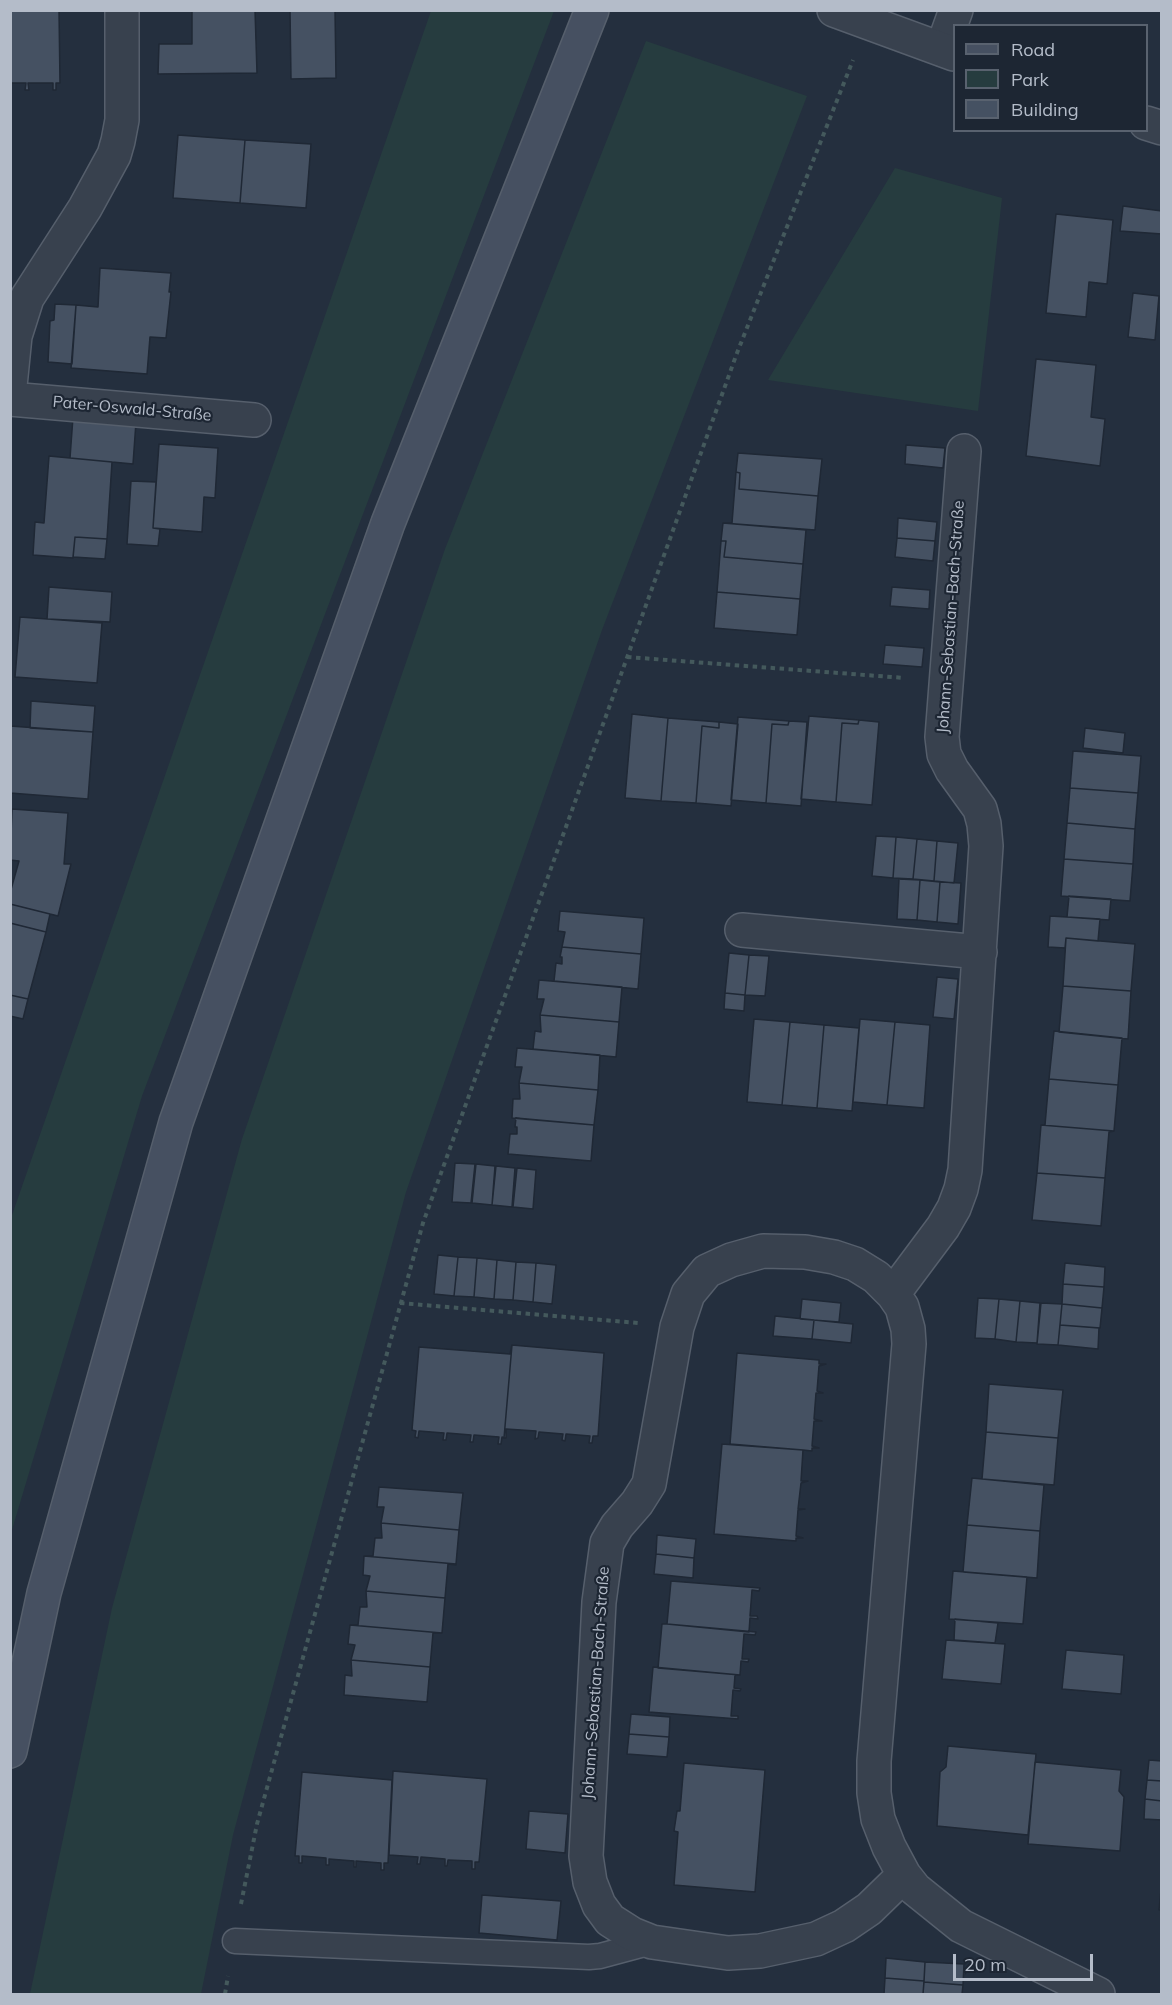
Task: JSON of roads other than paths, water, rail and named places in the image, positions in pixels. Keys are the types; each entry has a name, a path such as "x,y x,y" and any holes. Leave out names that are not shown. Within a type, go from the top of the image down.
{"main road":[{"path":"10,1751 44,1593 176,1122 388,523 592,10"}],"street":[{"path":"10,386 15,336 27,298 90,200 114,155 122,120 122,10"},
{"path":"834,10 948,51 953,25"},
{"name":"Pater-Oswald-Straße","path":"10,399 254,420"},
{"name":"Johann-Sebastian-Bach-Straße","path":"893,1294 943,1227 954,1208 965,1170 986,846 980,809 952,770 944,754 942,736 964,451"},
{"path":"742,930 980,952"},
{"name":"Johann-Sebastian-Bach-Straße","path":"904,1875 869,1909 844,1926 816,1939 760,1951 728,1953 652,1942 632,1934 610,1920 600,1905 590,1882 586,1856 599,1602 607,1543 649,1484 677,1327 688,1294 707,1271 731,1260 763,1251 805,1252 834,1257 855,1264 876,1277 893,1294 902,1306 908,1329 909,1344 875,1749 874,1793 878,1819 889,1847 904,1875 915,1889 961,1926 1098,1995"}],"lane":[{"path":"235,1941 589,1958 652,1942"}]}
